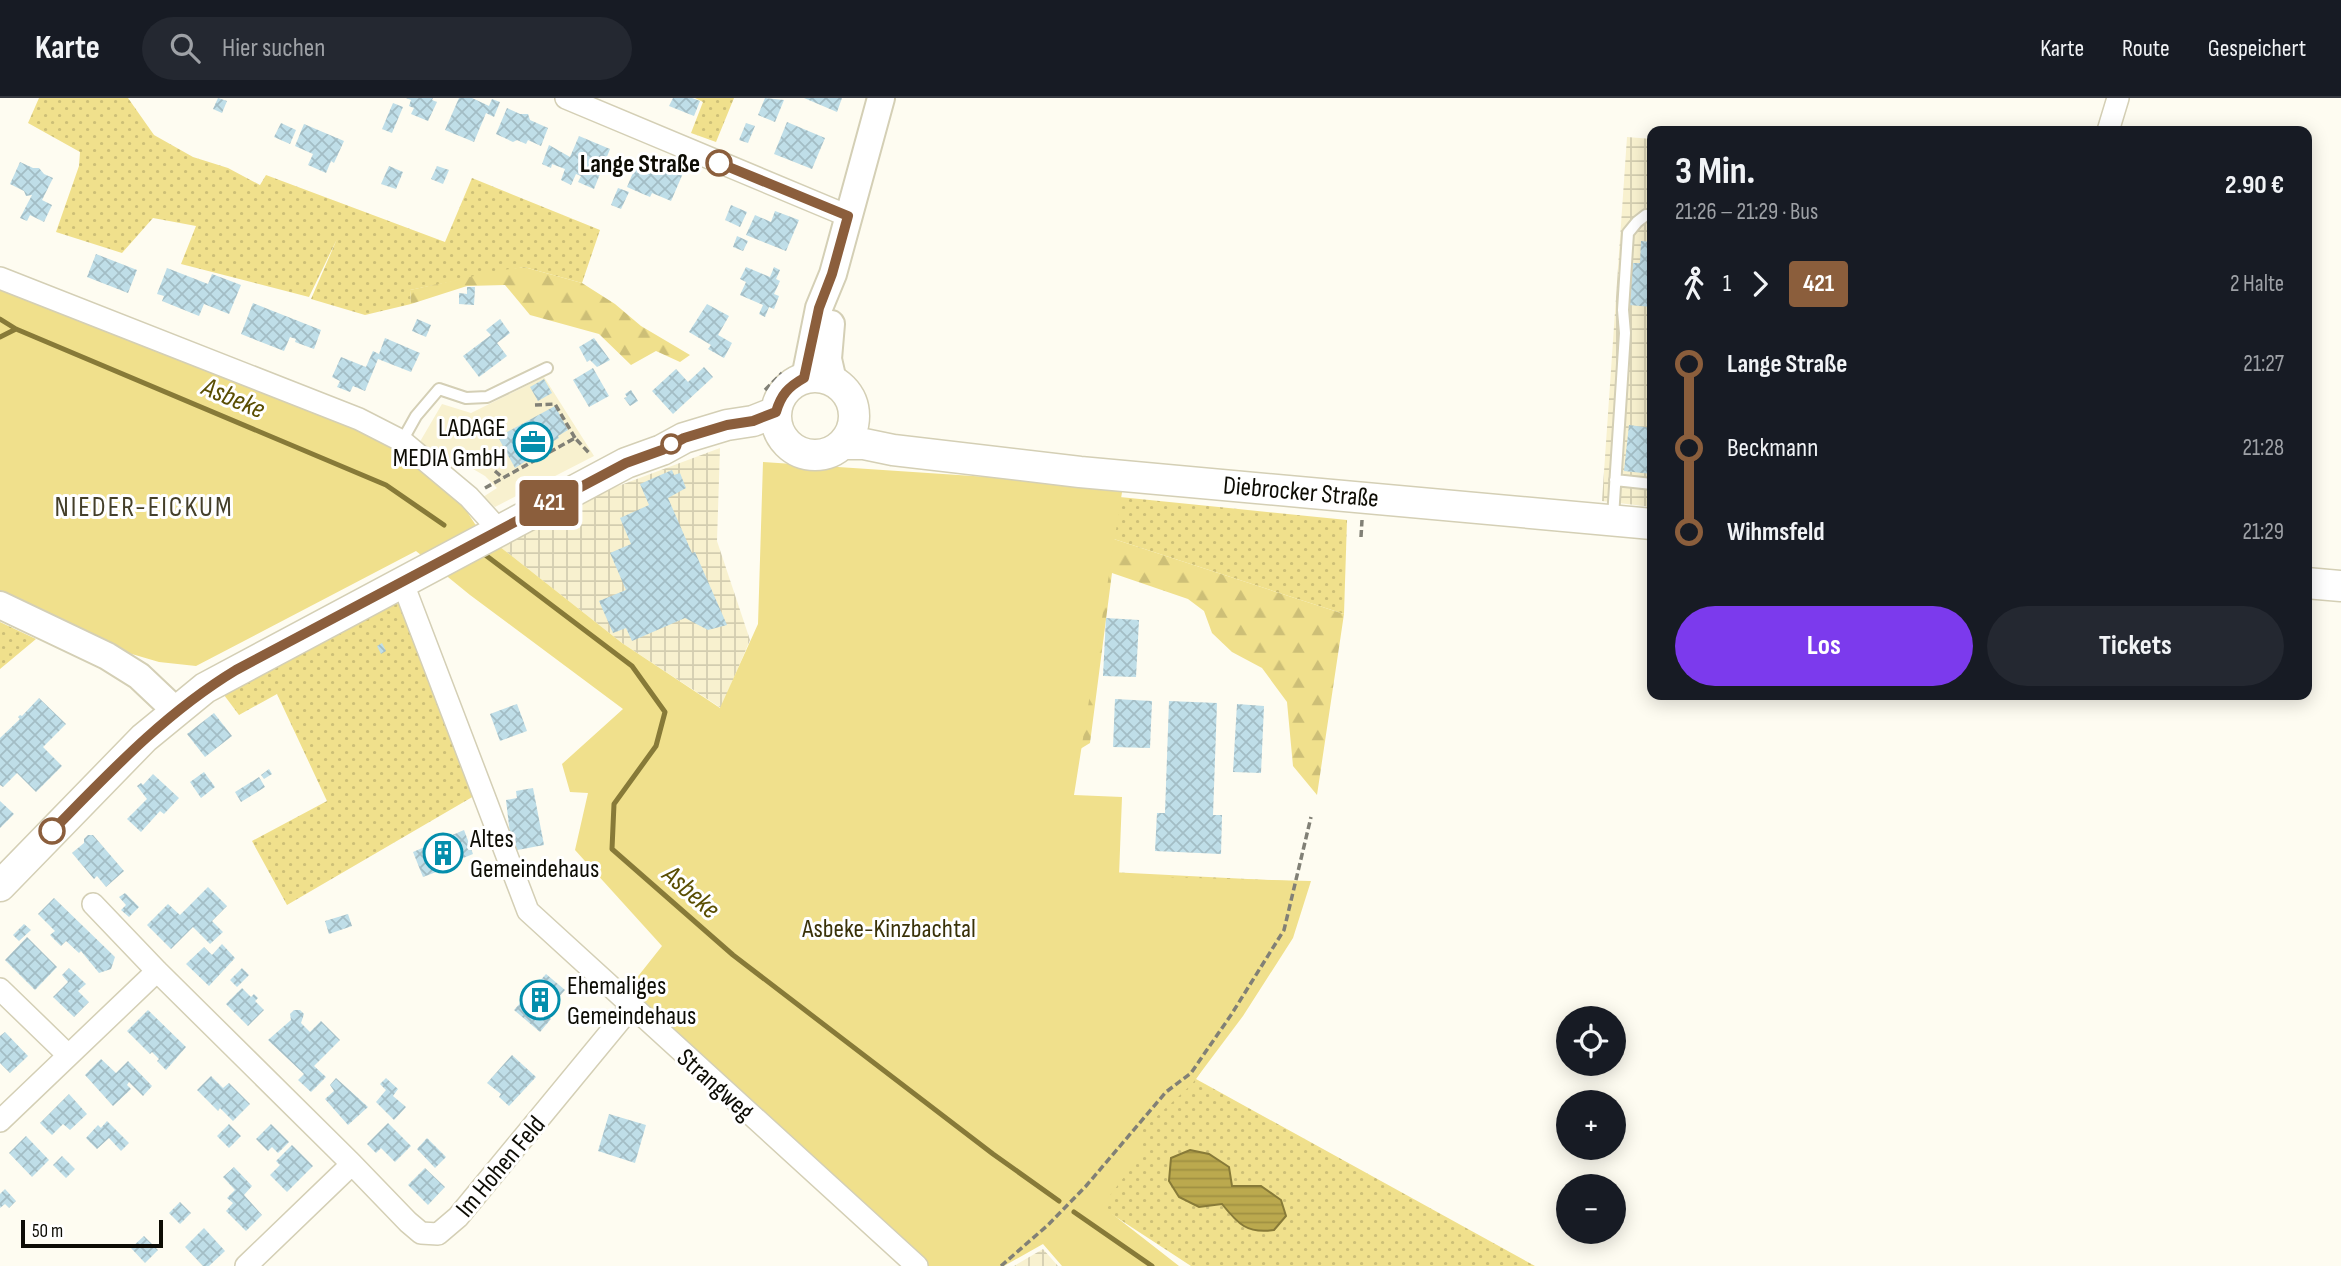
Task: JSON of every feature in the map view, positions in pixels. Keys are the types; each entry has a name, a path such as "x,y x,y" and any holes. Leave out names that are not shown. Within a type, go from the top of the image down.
{"main road":[{"path":"819,379 845,390 852,402 849,430 831,452 817,455 802,453 790,446 778,423 781,397 791,385 819,379"},
{"path":"0,886 108,774 205,688 626,463 662,450 684,438 727,425 753,421 778,423"},
{"name":"Diebrocker Straße","path":"849,430 872,428 950,456 1080,472 1647,524"},
{"path":"2312,584 2341,586"}],"street":[{"path":"566,98 848,216"},
{"path":"819,379 828,359 832,274 881,98"},
{"path":"2110,126 2118,98"},
{"path":"1,273 359,419 402,441 470,497 499,530"},
{"name":"Strangweg","path":"401,581 528,911 917,1266"},
{"path":"0,605 107,656 139,676 176,711"},
{"name":"Im Hohen Feld","path":"93,904 408,1223 421,1233 438,1234 458,1217 632,1007"},
{"path":"0,1121 157,971"},
{"path":"0,989 68,1055"},
{"path":"246,1266 352,1164"}],"lane":[{"path":"1612,520 1625,333 1623,310 1628,233 1647,215"},
{"path":"402,441 416,416 439,389 466,398 487,397 547,368"},
{"path":"1615,480 1647,483"}],"path":[{"path":"535,405 555,404 575,438 594,458"},
{"path":"470,497 575,438"},
{"path":"495,471 503,478"},
{"path":"1001,1266 1048,1226 1166,1092 1191,1073 1284,930 1311,817"}],"shaded area":[{"path":"1627,137 1647,139 1647,506 1602,501"},
{"path":"544,377 594,456 495,507 483,497 497,488 485,476 418,445 442,404 471,413"},
{"path":"720,448 717,541 750,640 721,708 622,643 499,546 602,492"},
{"path":"1190,1150 1209,1154 1229,1167 1232,1186 1261,1186 1281,1200 1286,1216 1274,1230 1250,1229 1238,1222 1222,1204 1199,1207 1179,1197 1169,1181 1171,1158"},
{"path":"1043,1249 1058,1266 1014,1266"}],"green space":[{"path":"39,98 128,98 154,135 193,157 228,168 260,185 266,175 445,242 472,178 600,230 582,283 524,267 410,290 411,304 365,315 311,299 337,239 309,297 181,264 196,226 153,218 122,253 56,232 79,166 80,152 28,123"},
{"path":"695,98 734,98 716,142 691,133 703,102"},
{"path":"524,267 582,283 615,304 641,326 690,355 680,362 656,351 631,365 599,334 530,315 505,285 467,286 411,304 410,290"},
{"name":"Asbeke-Kinzbachtal","path":"0,277 432,458 475,524 499,546 622,643 720,708 758,624 763,462 1123,486 1074,795 1122,797 1119,876 1311,881 1293,938 1243,1016 1192,1084 1143,1129 1143,1152 1102,1206 1179,1266 1062,1266 1043,1244 1004,1266 924,1266 624,994 662,946 575,850 588,793 570,792 562,764 623,709 470,595 416,551 196,666 159,662 125,652 0,594"},
{"path":"913,476 1347,520 1344,614 1083,529 1018,787 1058,843 1071,870 1001,865 975,869 947,898 801,796"},
{"path":"1083,529 1344,614 1317,795 1293,766 1287,702 1262,668 1232,652 1212,633 1204,611 1188,599 1112,573 1090,743 1018,787"},
{"path":"387,604 399,604 405,615 474,796 287,905 252,841 327,801 277,694 239,715 224,695 244,681"},
{"path":"0,622 36,639 0,669"},
{"path":"683,781 1149,1060 1168,1045 1125,996 1135,967 1069,923 1071,870 1307,882 1291,935 1196,1079 1535,1266 1191,1266 929,1095 735,938 713,896 695,849 644,811"}],"building":[{"path":"218,98 227,101 222,113 213,109"},
{"path":"406,98 433,98 432,100 437,102 428,121 411,114 414,108 409,106 411,100"},
{"path":"459,98 472,98 489,106 492,99 500,102 494,117 486,113 474,142 445,130"},
{"path":"673,98 700,101 694,116 669,106"},
{"path":"765,98 784,100 775,122 758,115"},
{"path":"804,98 842,98 837,112"},
{"path":"393,103 403,107 392,133 382,129"},
{"path":"507,108 520,114 528,114 530,120 548,128 541,146 528,140 526,144 517,140 513,142 496,134"},
{"path":"787,122 825,138 812,169 774,154"},
{"path":"281,123 296,130 290,144 274,137"},
{"path":"746,123 755,126 748,143 739,140"},
{"path":"304,124 344,141 326,173 308,165 313,154 295,146"},
{"path":"579,136 610,149 594,189 578,182 581,176 576,174 571,185 561,180 565,169 552,164 551,168 542,164 549,145 570,157"},
{"path":"20,162 39,168 53,178 42,200 52,205 44,222 30,215 27,221 20,218 32,195 26,196 24,191 10,184"},
{"path":"655,162 662,165 663,162 684,171 671,201 652,193 650,197 627,187 635,168 650,174"},
{"path":"389,166 403,172 396,189 381,184"},
{"path":"437,166 449,170 443,184 431,179"},
{"path":"618,188 629,192 621,209 611,205"},
{"path":"731,205 747,212 740,227 725,220"},
{"path":"775,211 799,220 786,251 746,235 755,215 771,222"},
{"path":"737,236 748,241 743,251 733,247"},
{"path":"1641,241 1647,242 1647,307 1629,305 1633,263 1640,263"},
{"path":"96,254 137,270 128,293 87,277"},
{"path":"746,267 770,277 774,267 780,270 776,279 780,281 774,294 779,296 774,309 769,307 765,317 759,314 763,305 740,295 746,282 740,279"},
{"path":"167,268 208,284 212,274 241,285 229,314 204,304 199,316 162,301 164,296 157,294"},
{"path":"467,287 475,287 474,305 459,304 459,293 467,294"},
{"path":"253,303 321,330 314,349 295,342 296,339 290,337 284,351 241,334"},
{"path":"707,304 729,316 718,335 732,343 724,358 708,349 711,345 689,332"},
{"path":"417,319 431,325 426,337 412,331"},
{"path":"500,319 510,333 497,343 507,356 479,377 463,356 491,335 486,330"},
{"path":"385,338 420,353 411,372 378,359 365,391 353,386 350,392 337,387 340,381 332,377 341,357 366,367 373,351 379,354"},
{"path":"594,338 610,360 597,367 590,360 587,362 579,347"},
{"path":"704,367 713,377 673,414 652,391 676,369 688,382"},
{"path":"593,368 609,396 589,407 573,380"},
{"path":"544,379 552,393 538,401 530,387"},
{"path":"631,390 638,401 630,406 624,398"},
{"path":"555,406 568,430 524,458 526,461 515,468 498,437"},
{"path":"1629,425 1647,427 1647,473 1624,471"},
{"path":"672,470 674,475 680,473 686,488 668,498 727,625 708,630 685,618 632,641 626,628 613,633 599,601 626,590 610,553 631,544 620,518 649,505 640,484"},
{"path":"1106,618 1139,620 1136,677 1103,676"},
{"path":"382,643 386,651 381,654 377,646"},
{"path":"39,698 66,724 43,747 62,766 36,792 17,773 3,787 0,785 0,738"},
{"path":"1115,699 1152,701 1150,748 1113,747"},
{"path":"1169,701 1217,703 1213,815 1222,815 1221,854 1155,851 1157,813 1165,813"},
{"path":"517,704 527,731 500,741 490,714"},
{"path":"1237,704 1264,706 1261,773 1233,772"},
{"path":"214,713 232,736 205,757 187,734"},
{"path":"269,769 272,774 264,779 261,775"},
{"path":"204,772 215,787 201,798 190,782"},
{"path":"153,774 179,798 164,814 160,811 141,832 127,819 147,799 137,786 141,783 143,785"},
{"path":"259,777 265,787 241,802 235,792"},
{"path":"533,788 544,845 512,851 506,800 517,798 516,791"},
{"path":"0,801 14,814 0,828"},
{"name":"Altes Gemeindehaus","path":"464,830 473,854 451,863 452,866 423,877 413,852"},
{"path":"88,835 93,835 124,871 106,887 97,876 94,879 72,853 84,843"},
{"path":"208,887 227,906 212,921 223,932 210,944 193,927 171,949 147,925 168,904 180,915"},
{"path":"125,893 139,907 129,917 121,910 126,905 119,897"},
{"path":"54,898 115,957 111,969 99,973 81,951 79,953 66,941 61,946 50,935 55,931 38,914"},
{"path":"348,914 352,926 329,934 325,921"},
{"path":"24,924 31,930 19,941 13,935"},
{"path":"27,937 57,967 35,990 5,960"},
{"path":"222,944 235,958 209,986 186,964 204,947 212,955"},
{"path":"69,968 86,984 78,991 89,1002 74,1017 53,997 68,982 62,975"},
{"path":"242,968 249,975 237,987 230,980"},
{"name":"Ehemaliges Gemeindehaus","path":"546,974 565,990 545,1013 551,1019 540,1032 514,1010"},
{"path":"242,988 251,997 254,994 258,998 255,1001 264,1010 248,1026 226,1004"},
{"path":"148,1010 186,1047 166,1070 152,1052 150,1054 127,1031"},
{"path":"294,1010 300,1010 304,1014 301,1023 310,1032 321,1021 340,1040 314,1066 326,1077 311,1092 298,1080 304,1074 268,1040 291,1020 290,1014"},
{"path":"5,1032 28,1056 10,1073 0,1063 0,1036"},
{"path":"512,1055 536,1077 509,1106 499,1097 501,1094 487,1083"},
{"path":"101,1059 116,1073 128,1061 152,1086 143,1096 129,1082 127,1085 131,1089 113,1106 85,1075"},
{"path":"211,1076 223,1088 229,1083 250,1104 233,1121 220,1108 218,1111 197,1090"},
{"path":"336,1078 368,1107 348,1125 325,1099 334,1091 330,1085"},
{"path":"386,1078 398,1089 393,1096 406,1107 394,1120 376,1102 386,1090 380,1084"},
{"path":"69,1094 87,1114 70,1130 63,1124 52,1135 40,1123"},
{"path":"609,1114 646,1125 635,1163 598,1151"},
{"path":"107,1121 129,1143 121,1151 109,1138 97,1149 86,1138 98,1125 101,1128"},
{"path":"388,1123 411,1146 395,1162 381,1148 376,1153 367,1144"},
{"path":"229,1124 241,1136 229,1148 217,1136"},
{"path":"271,1124 289,1142 278,1153 272,1147 268,1151 256,1139"},
{"path":"26,1136 49,1160 32,1177 9,1153"},
{"path":"427,1138 446,1157 435,1168 417,1149"},
{"path":"292,1145 313,1166 287,1192 270,1175 280,1165 276,1161"},
{"path":"62,1156 75,1169 66,1178 53,1165"},
{"path":"234,1167 252,1186 244,1195 262,1215 246,1231 226,1211 233,1203 227,1198 235,1190 223,1177"},
{"path":"425,1168 445,1187 428,1205 408,1185"},
{"path":"5,1189 16,1201 9,1208 5,1204 0,1208 0,1194"},
{"path":"180,1202 191,1213 180,1224 169,1213"},
{"path":"204,1228 225,1251 209,1266 203,1266 185,1247"},
{"path":"144,1236 158,1250 145,1263 131,1248"}],"waterway":[{"name":"Asbeke","path":"0,319 16,329 386,485 444,525"},
{"path":"0,337 16,329"},
{"name":"Asbeke","path":"484,554 632,666 665,712 656,746 614,804 612,849 733,955 993,1154 1059,1201"},
{"name":"Asbeke","path":"1074,1212 1152,1266"}],"bus line":[{"name":"421","path":"52,831 145,738 205,688 236,670 626,463 662,450 684,438 727,425 753,421 776,412 781,397 791,385 804,378 819,308 832,274 848,216 719,163"}],"place":[{"name":"Lange Straße","path":"719,163"},
{"name":"LADAGE MEDIA GmbH","path":"533,442"},
{"name":"Altes Gemeindehaus","path":"443,853"},
{"name":"Ehemaliges Gemeindehaus","path":"540,1000"}],"district":[{"name":"NIEDER-EICKUM","path":"144,506"}]}
